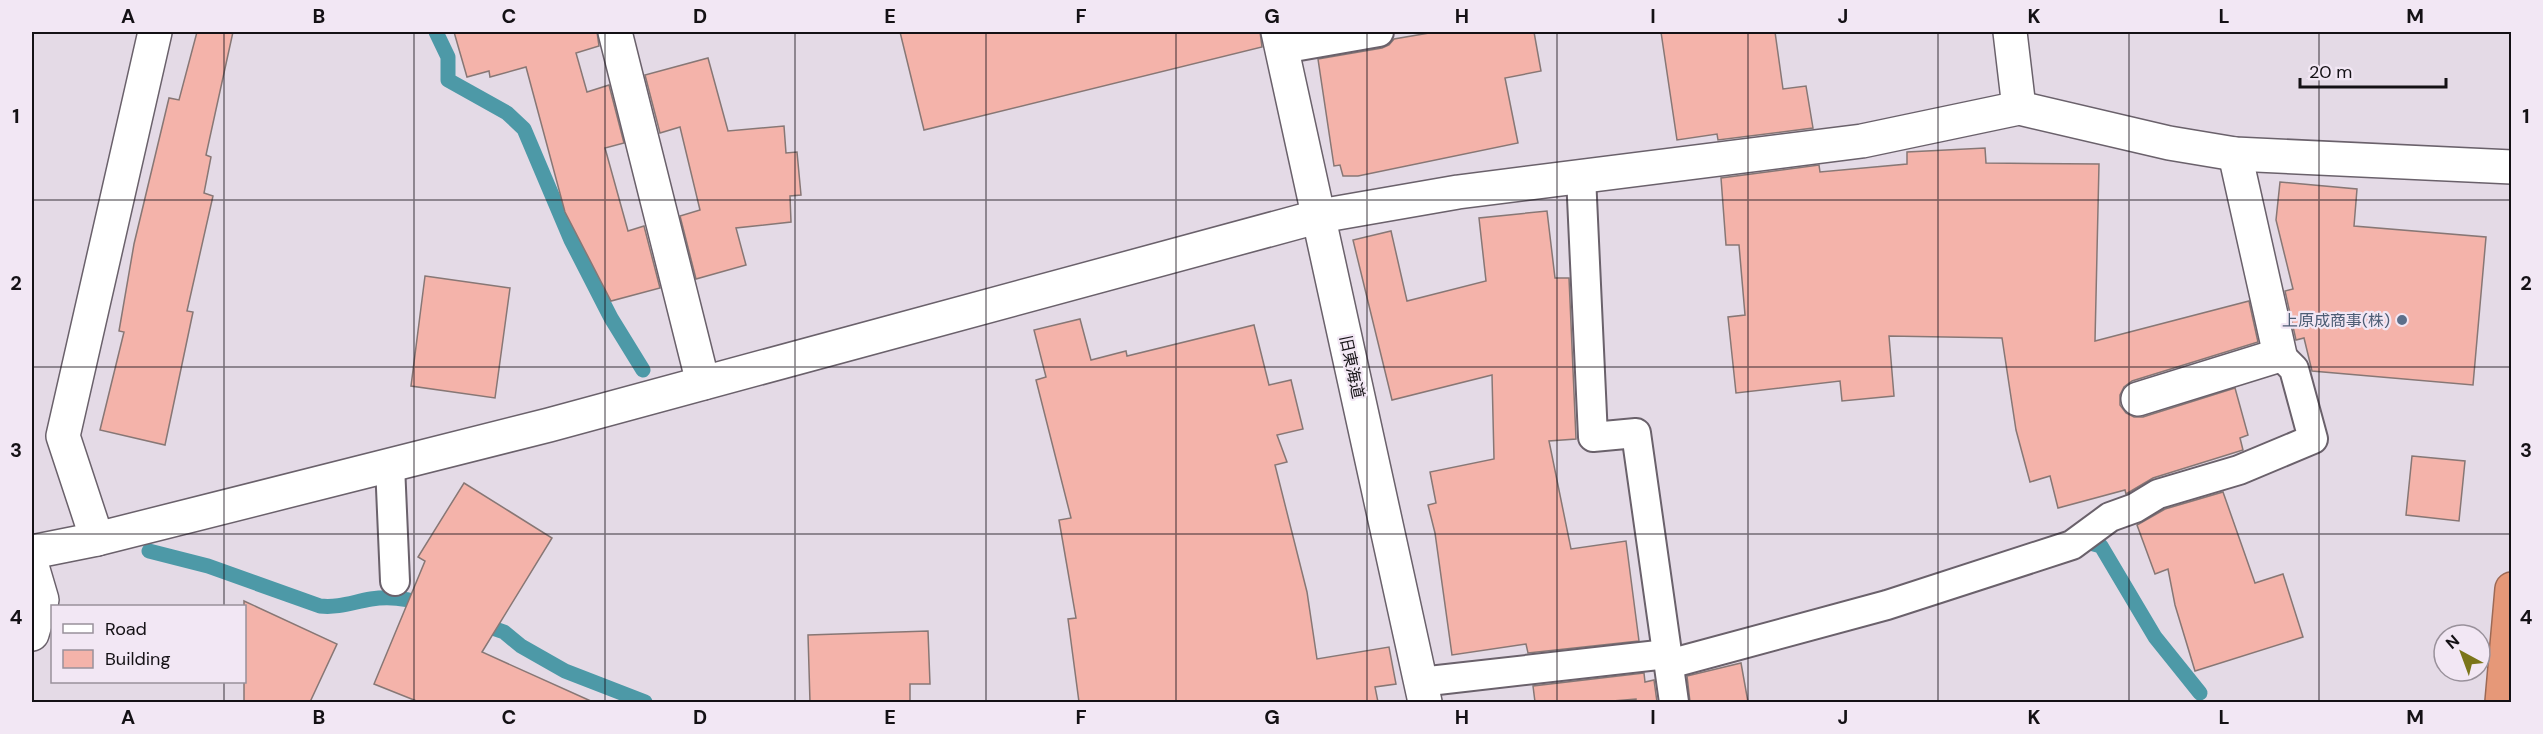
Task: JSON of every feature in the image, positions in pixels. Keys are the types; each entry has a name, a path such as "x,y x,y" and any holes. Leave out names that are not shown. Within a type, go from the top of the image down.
{"highway":[{"path":"2502,702 2511,589"}],"street":[{"path":"97,539 63,436 155,32"},
{"path":"615,32 703,382"},
{"path":"2010,32 2019,108"},
{"name":"旧東海道","path":"1280,40 1422,692"},
{"path":"32,552 97,539 390,465 1320,216 1458,192 1862,141 2019,108 2169,143 2235,154 2511,167"},
{"path":"2138,399 2280,355 2235,154"},
{"path":"32,566 42,600 32,634"}],"lane":[{"path":"1280,40 1379,32"},
{"path":"1581,176 1593,437 1636,433 1674,702"},
{"path":"1422,692 1668,659 1887,605 2072,545 2110,517 2135,508 2158,494 2239,470 2313,439 2294,369 2280,355"},
{"path":"390,465 395,580"}],"building":[{"path":"197,32 233,32 206,155 211,157 204,193 213,196 187,311 193,312 165,445 100,430 124,332 119,331 134,244 169,98 179,100"},
{"path":"454,32 597,32 599,46 576,53 587,92 609,85 624,143 605,148 628,231 644,226 660,288 611,301 565,212 526,67 490,77 489,71 467,77"},
{"path":"900,32 1260,32 1262,47 924,130"},
{"path":"1435,32 1534,32 1541,71 1505,78 1518,143 1358,176 1343,176 1340,165 1334,166 1318,59 1382,48 1394,39"},
{"path":"1661,32 1775,32 1783,89 1806,86 1813,128 1718,140 1717,134 1677,140"},
{"path":"708,58 728,131 784,126 786,153 797,152 801,195 790,196 791,222 736,228 746,265 696,279 680,216 700,210 680,127 660,133 645,75"},
{"path":"1985,148 1986,163 2099,164 2095,341 2249,301 2258,342 2132,381 2124,387 2120,395 2120,405 2126,413 2134,417 2143,417 2235,388 2248,435 2240,438 2243,450 2153,478 2126,494 2125,490 2058,508 2050,476 2030,482 2016,430 2002,338 1889,336 1894,396 1842,401 1840,381 1736,393 1728,317 1745,315 1739,245 1726,245 1721,178 1819,165 1820,172 1907,164 1907,152"},
{"path":"2280,182 2357,189 2354,226 2486,237 2473,385 2312,371 2304,338 2296,340 2285,291 2293,289 2276,220"},
{"path":"1547,211 1555,278 1569,278 1576,439 1549,441 1571,549 1626,541 1639,641 1528,653 1526,644 1452,655 1435,533 1428,505 1436,503 1430,472 1494,459 1492,375 1392,400 1353,240 1391,231 1407,301 1486,281 1479,218"},
{"path":"425,276 510,288 495,398 411,386"},
{"path":"1080,319 1091,360 1126,351 1127,356 1254,325 1269,385 1291,380 1303,429 1277,435 1287,462 1275,465 1307,592 1317,659 1389,647 1396,684 1375,687 1378,702 1079,702 1068,619 1076,618 1059,520 1071,518 1036,380 1046,377 1034,330"},
{"path":"2412,456 2465,461 2459,521 2406,515"},
{"path":"464,483 552,538 482,652 593,702 419,702 374,684 425,561 418,557"},
{"path":"2223,492 2255,583 2283,574 2303,637 2195,671 2175,605 2168,569 2155,574 2137,525 2165,509"},
{"path":"244,601 337,644 310,702 244,702 246,605"},
{"path":"928,631 930,684 910,684 910,702 810,702 808,635"},
{"path":"1741,663 1748,702 1690,702 1687,676"},
{"path":"1644,673 1645,682 1654,680 1657,702 1636,702 1636,699 1600,702 1535,702 1533,686"}],"waterway":[{"path":"436,32 448,57 448,80 507,113 524,129 571,240 611,318 643,370"},
{"path":"2079,540 2101,546 2155,637 2200,693"},
{"path":"149,551 208,566 320,606 385,598 427,605"},
{"path":"478,623 504,632 521,646 565,671 645,702"}],"place":[{"name":"上原成商事(株)","path":"2402,320"}]}
